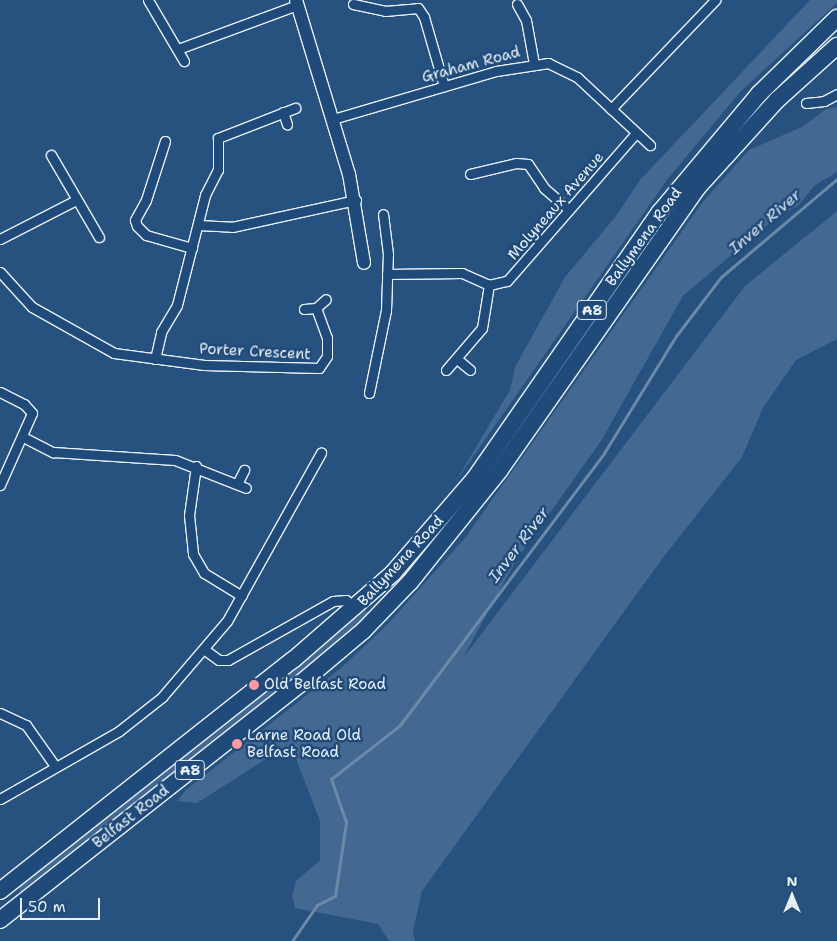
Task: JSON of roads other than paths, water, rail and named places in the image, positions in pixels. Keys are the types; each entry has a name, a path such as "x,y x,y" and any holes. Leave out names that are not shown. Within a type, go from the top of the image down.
{"highway":[{"name":"Ballymena Road","path":"355,610 429,535 475,478 660,212 758,94 837,18"},
{"name":"Ballymena Road","path":"376,617 467,514 697,188 777,100 837,46"},
{"name":"Belfast Road","path":"0,890 355,610"},
{"name":"Belfast Road","path":"0,920 301,683 376,617"}],"street":[{"path":"148,0 184,61"},
{"path":"611,109 715,0"},
{"path":"178,49 296,2 356,200 364,263"},
{"path":"353,4 385,11 418,8 424,17 444,86"},
{"path":"517,4 526,20 534,64"},
{"name":"Graham Road","path":"333,119 444,86 534,64 555,65 571,72 650,145"},
{"path":"806,103 824,101 837,94"},
{"path":"155,359 158,340 176,305 205,195 218,170 218,138 295,108"},
{"path":"283,112 286,124"},
{"name":"Molyneaux Avenue","path":"489,285 510,279 636,133"},
{"path":"165,141 146,200 136,220 137,226 146,235 192,248"},
{"path":"51,155 99,237"},
{"path":"470,174 528,164 544,188 570,210"},
{"path":"0,239 76,200"},
{"path":"198,225 232,227 356,200"},
{"path":"369,392 376,384 385,322 387,274 383,214"},
{"path":"387,274 464,273 489,285 482,328 446,370"},
{"name":"Porter Crescent","path":"1,277 32,307 80,336 114,353 204,365 319,368 327,356 327,338 316,308"},
{"path":"304,308 316,308 326,299"},
{"path":"457,359 470,370"},
{"path":"0,392 30,408 32,417 0,485"},
{"path":"23,437 52,452 175,460 196,466 242,486 244,470"},
{"path":"0,799 119,730 162,697 205,650 242,596 321,453"},
{"path":"196,466 189,515 193,554 204,573 242,596"},
{"path":"205,650 219,660 228,660 333,600 346,600 355,610"},
{"path":"0,713 26,725 55,766"}],"waterway":[{"name":"Inver River","path":"292,941 317,905 335,896 346,822 331,779 400,725 604,453 676,336 721,277 837,179"}],"place":[{"name":"Old Belfast Road","path":"254,685"},
{"name":"Larne Road Old Belfast Road","path":"237,744"}]}
